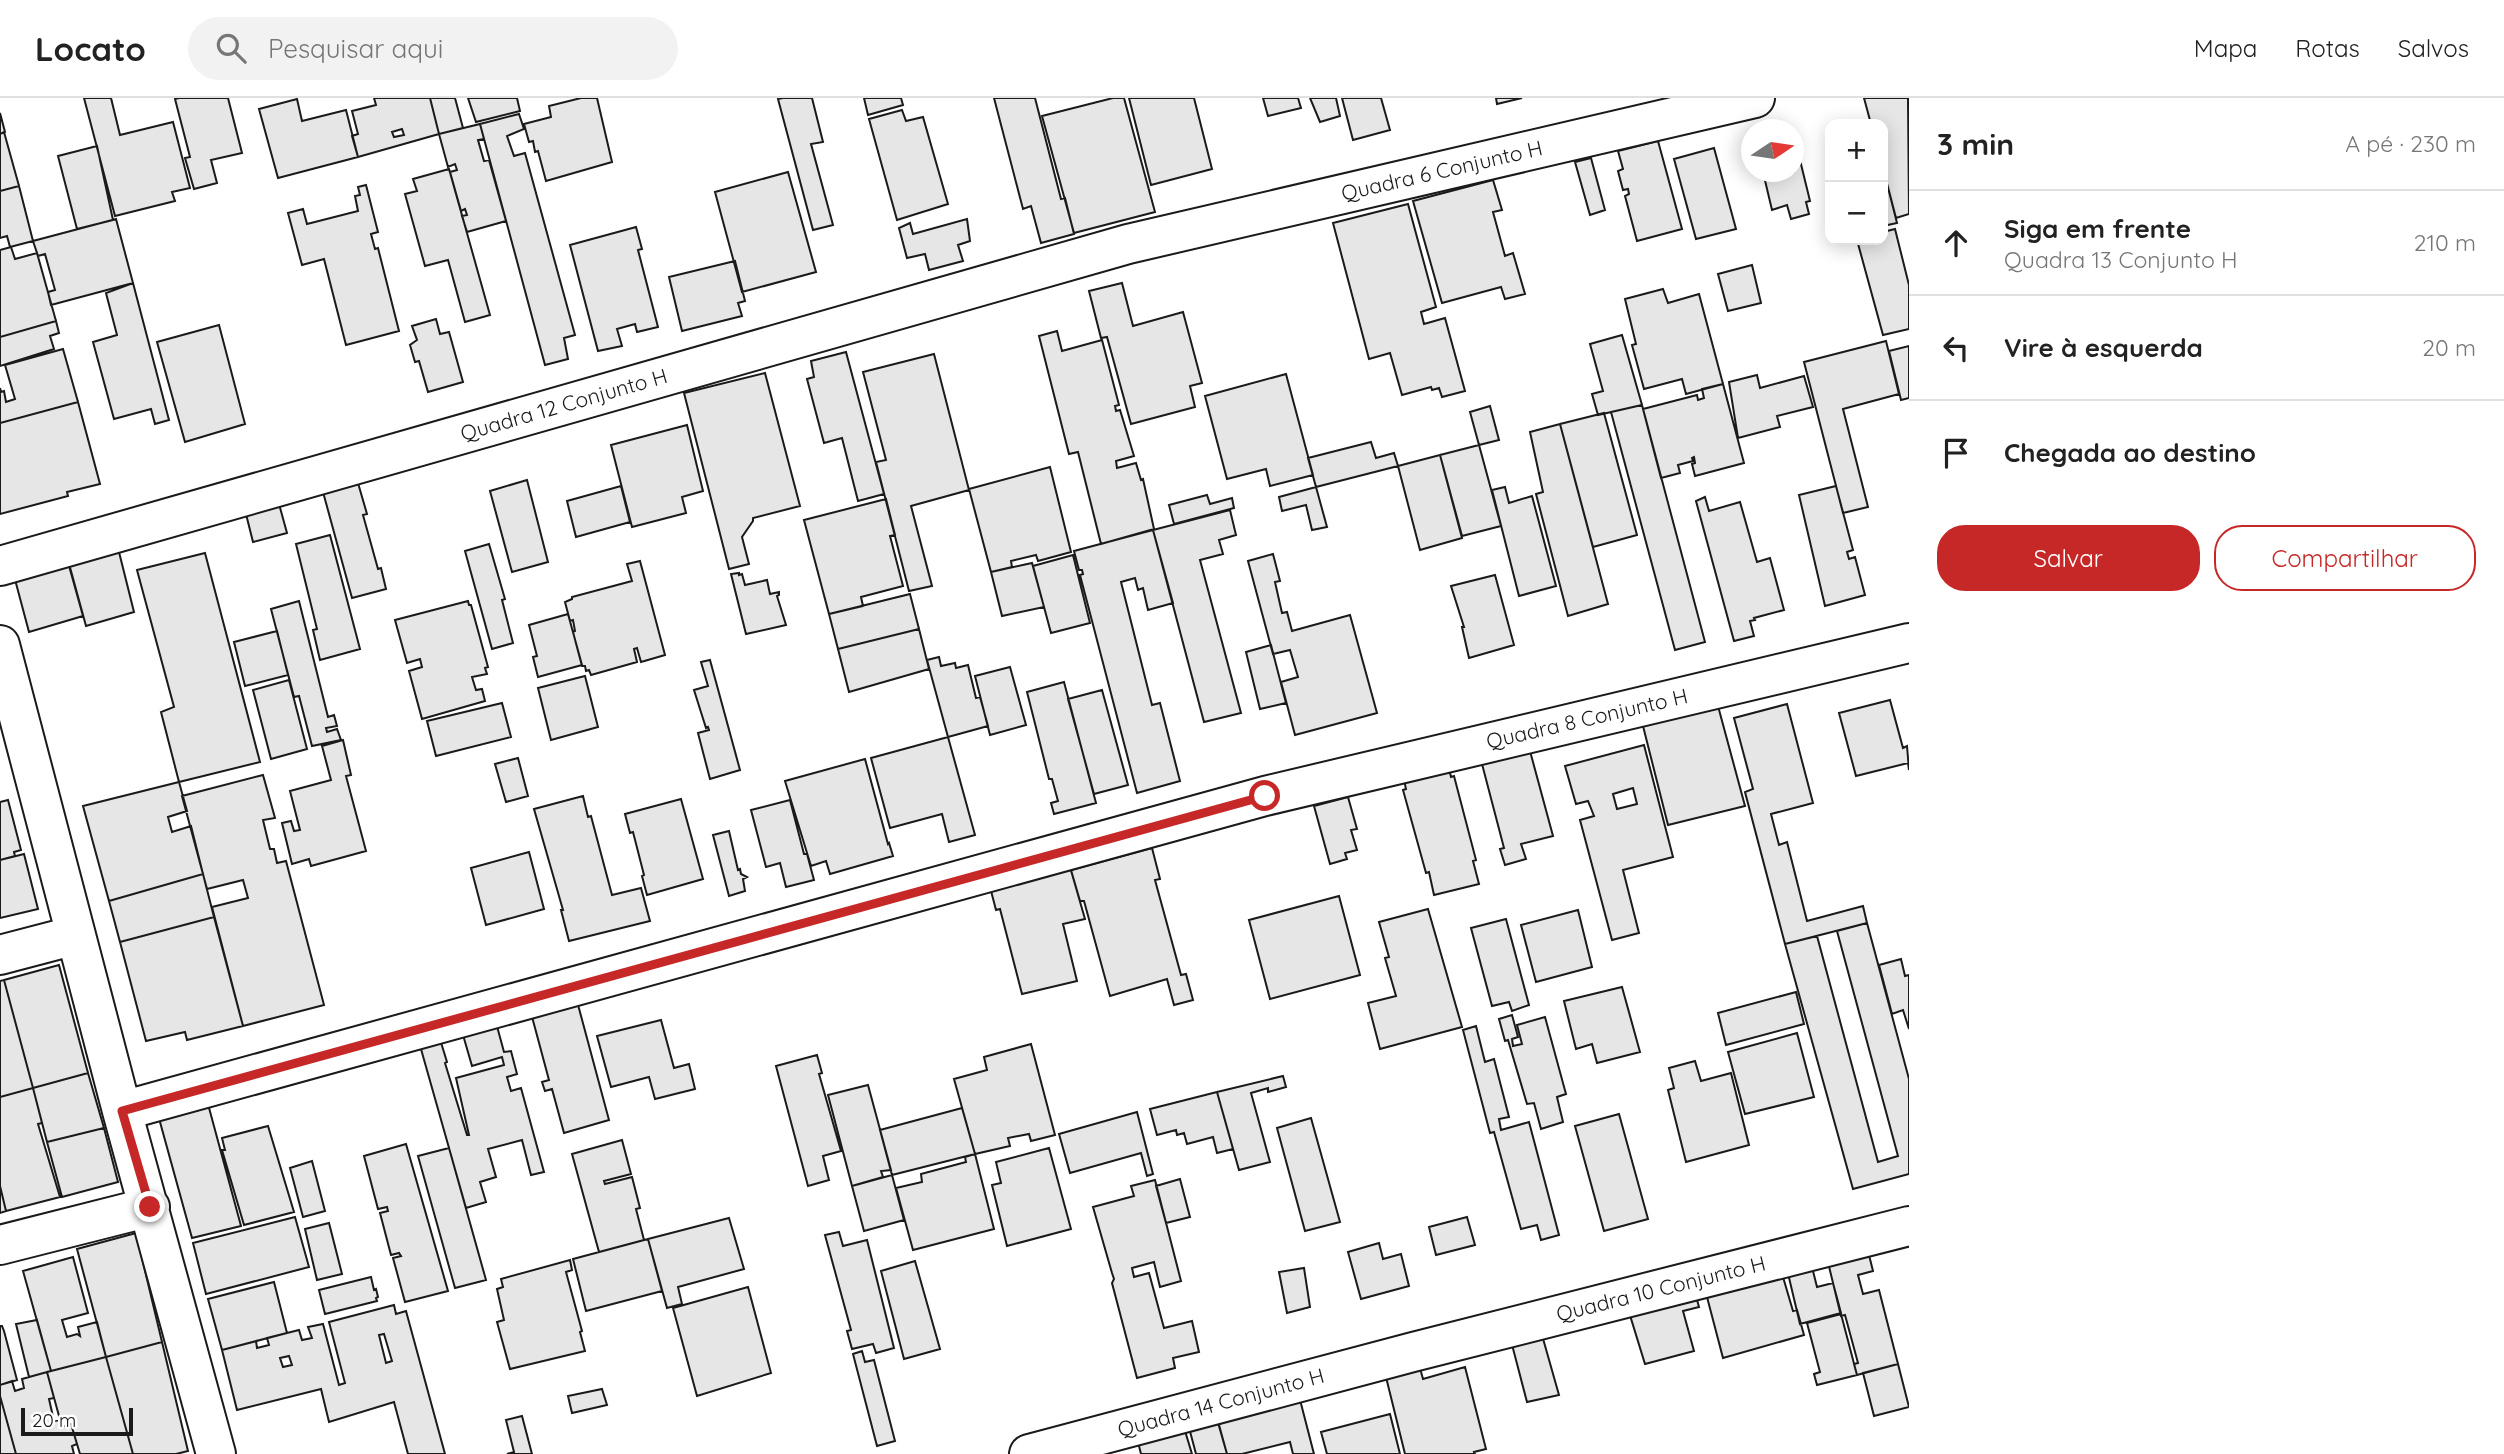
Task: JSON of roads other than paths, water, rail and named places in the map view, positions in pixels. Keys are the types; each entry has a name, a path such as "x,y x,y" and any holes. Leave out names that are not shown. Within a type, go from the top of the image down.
{"street":[{"name":"Quadra 6 Conjunto H","path":"1128,244 1755,98"},
{"name":"Quadra 12 Conjunto H","path":"0,566 1128,244"},
{"name":"Quadra 8 Conjunto H","path":"122,1111 1265,796 1909,643"},
{"path":"0,645 122,1111 216,1454"},
{"path":"0,955 76,935"},
{"path":"0,1245 150,1207"},
{"name":"Quadra 10 Conjunto H","path":"1413,1352 1909,1226"},
{"name":"Quadra 14 Conjunto H","path":"1029,1454 1413,1352"}]}
